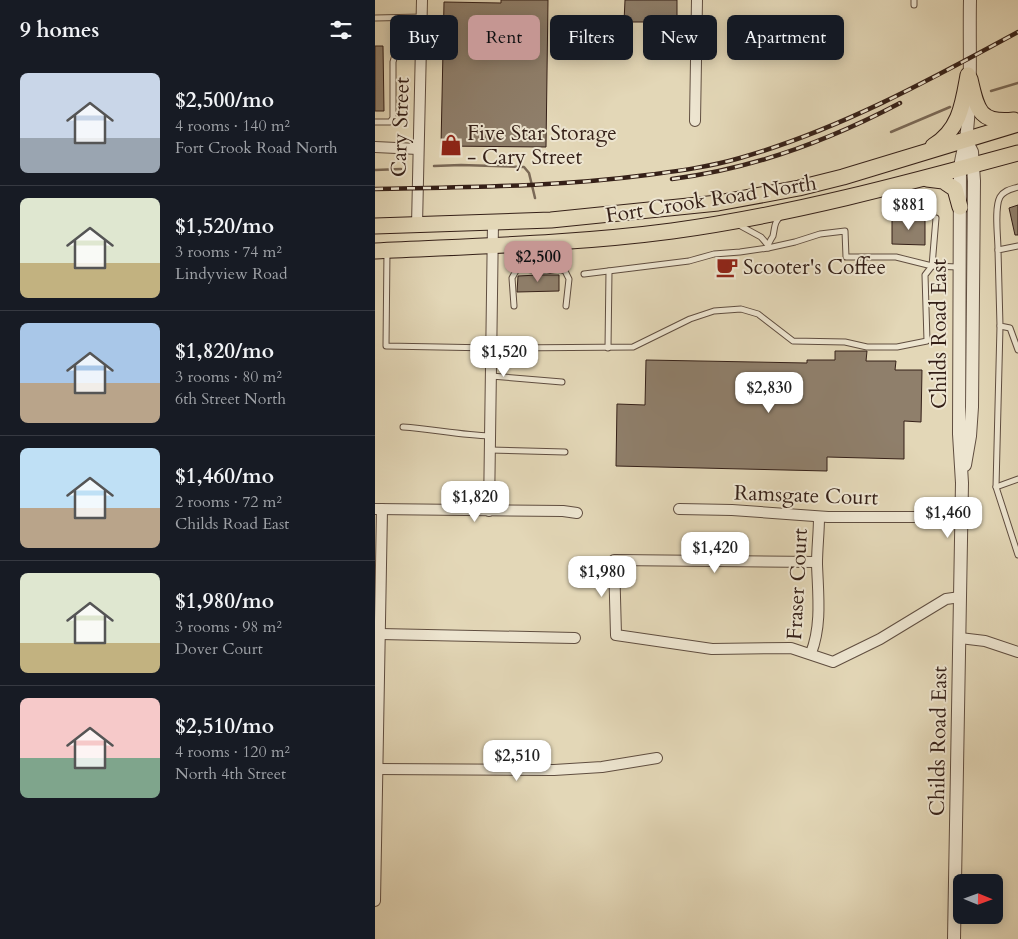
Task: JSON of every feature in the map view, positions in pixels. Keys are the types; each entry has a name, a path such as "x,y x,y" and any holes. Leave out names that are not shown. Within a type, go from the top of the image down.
{"main road":[{"path":"969,75 978,108 985,117 998,121 1018,120"},
{"path":"918,154 938,143 952,130 960,115 969,75"},
{"path":"375,226 493,222 607,215 718,203 799,188 1018,124"},
{"name":"Fort Crook Road North","path":"381,251 609,238 672,231 787,210 1018,154"},
{"path":"923,178 943,181 949,184 955,189 959,208"}],"street":[{"name":"Cary Street","path":"421,15 422,0"},
{"path":"695,121 697,0"},
{"path":"966,140 970,0"},
{"name":"Cary Street","path":"417,225 421,60"},
{"name":"Childs Road East","path":"954,939 962,517 959,434 959,208 972,152 966,140"},
{"path":"375,147 418,149"},
{"name":"Childs Road East","path":"962,483 970,436 972,407 967,167"},
{"path":"489,510 493,222"},
{"path":"375,901 380,634 378,509 563,511 577,514"},
{"name":"Ramsgate Court","path":"679,509 732,510 819,517 962,517"},
{"name":"Fraser Court","path":"811,653 818,625 817,562 819,517"},
{"path":"817,562 614,560 616,635 712,649 791,648 811,653 833,662 879,639 946,599 960,597"},
{"path":"380,634 575,638"},
{"path":"959,638 985,641 1018,652"},
{"path":"376,768 554,770 602,767 657,758"}],"lane":[{"path":"375,18 390,18"},
{"path":"375,122 390,122 393,118 394,60"},
{"path":"1018,187 1008,190 1001,195 997,206 999,326 996,487 1018,555"},
{"path":"767,246 772,237 774,225 787,210"},
{"path":"381,251 386,346 492,348 633,347 690,319 714,310 741,309 758,314 793,341 845,342 867,347 897,347 927,341 925,275 932,266 936,218"},
{"path":"733,221 761,237 767,246"},
{"path":"585,274 689,261 713,254 739,252 795,242 820,234 845,231 846,257 896,257 932,266 958,267"},
{"path":"998,250 1018,246"},
{"path":"514,306 513,278 517,269 522,268 543,272 557,269 565,271 569,279 566,306"},
{"path":"608,348 609,271"},
{"path":"999,326 1010,328 1018,350"},
{"path":"491,376 562,382"},
{"path":"403,427 454,434 490,436"},
{"path":"490,450 565,452"},
{"path":"996,487 1018,479"}],"building":[{"path":"501,0 548,0 546,147 441,146 443,60 458,60 458,15 444,15 444,2 501,3"},
{"path":"625,0 677,0 677,15 643,15 643,22 633,22 633,15 624,15"},
{"path":"375,46 383,46 384,111 375,111"},
{"path":"1018,205 1018,235 1015,235 1009,208"},
{"path":"892,217 925,218 925,245 892,244"},
{"path":"559,275 559,291 517,292 518,276"},
{"path":"835,351 867,351 866,361 896,361 895,370 922,370 921,422 904,421 904,459 827,457 827,471 616,466 617,404 645,405 646,360 807,363 807,360 835,360"}],"waterway":[{"path":"991,91 1018,83"},
{"path":"891,132 950,107"},
{"path":"434,166 524,167 529,173 535,198"},
{"path":"375,170 401,169"}],"railway":[{"path":"375,189 511,186 579,182 670,172 728,161 776,147 847,119 916,86 1018,32"},
{"path":"672,179 732,168 790,151 846,129 900,103"}],"place":[{"name":"Five Star Storage - Cary Street","path":"451,145"},
{"name":"Scooter's Coffee","path":"727,267"}]}
